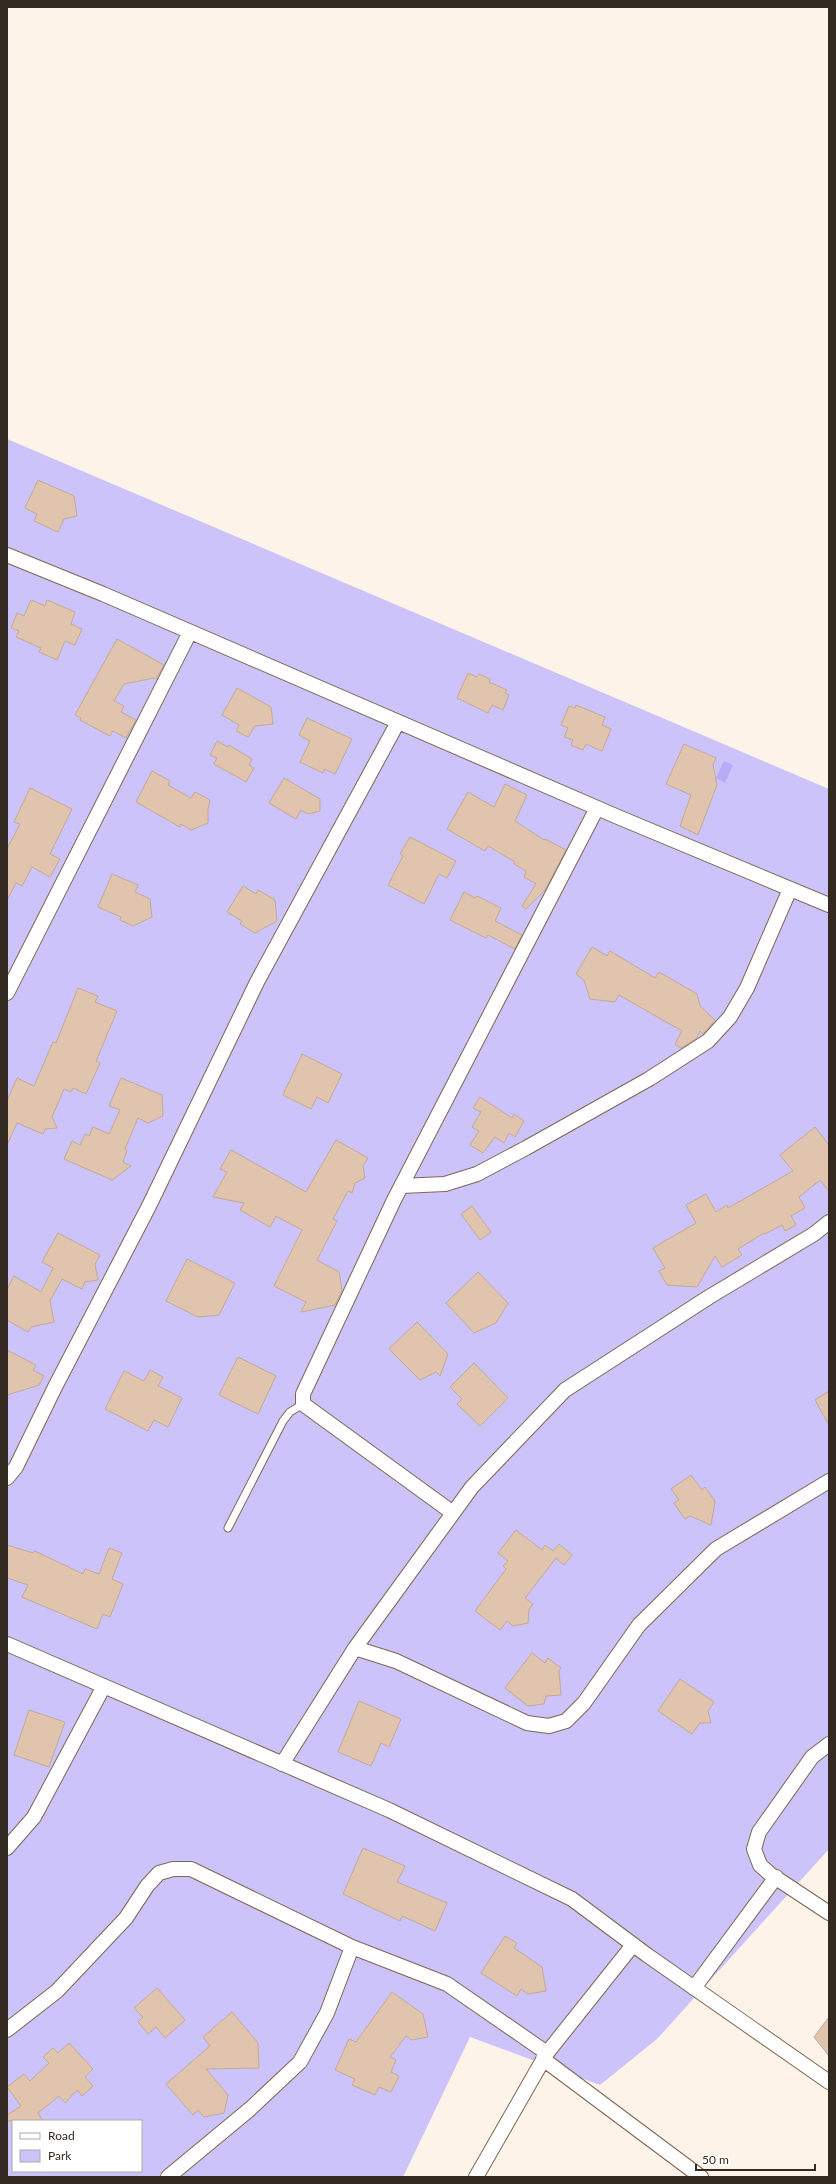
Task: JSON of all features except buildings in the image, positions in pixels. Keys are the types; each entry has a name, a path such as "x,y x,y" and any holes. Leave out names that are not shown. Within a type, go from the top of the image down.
{"street":[{"path":"7,554 597,808 829,905"},
{"path":"7,993 190,632"},
{"path":"7,1478 16,1467 54,1387 149,1206 257,982 398,722"},
{"path":"453,1513 303,1404 303,1394 402,1186 597,808"},
{"path":"402,1186 445,1184 477,1174 649,1079 708,1041 730,1017 747,988 790,889"},
{"path":"282,1764 355,1648 472,1487 564,1390 703,1301 814,1234 829,1222"},
{"path":"355,1648 396,1661 527,1723 549,1726 566,1721 584,1702 639,1625 716,1549 829,1481"},
{"path":"7,1644 389,1810 572,1899 633,1945 829,2082"},
{"path":"7,1848 34,1817 104,1686"},
{"path":"829,1744 812,1757 759,1832 754,1849 760,1865 829,1913"},
{"path":"7,2030 58,1991 126,1918 147,1886 159,1873 173,1869 191,1869 352,1947 447,1984 545,2056 701,2177"},
{"path":"694,1988 776,1877"},
{"path":"476,2177 545,2056 633,1945"},
{"path":"168,2177 250,2109 300,2062 327,2013 352,1947"}],"lane":[{"path":"228,1528 283,1421 290,1412 303,1404"}],"green space":[{"path":"7,439 829,789 829,1849 657,2039 600,2085 470,2037 403,2177 7,2177"}],"shaded area":[{"path":"724,761 733,765 725,783 716,778"}]}
